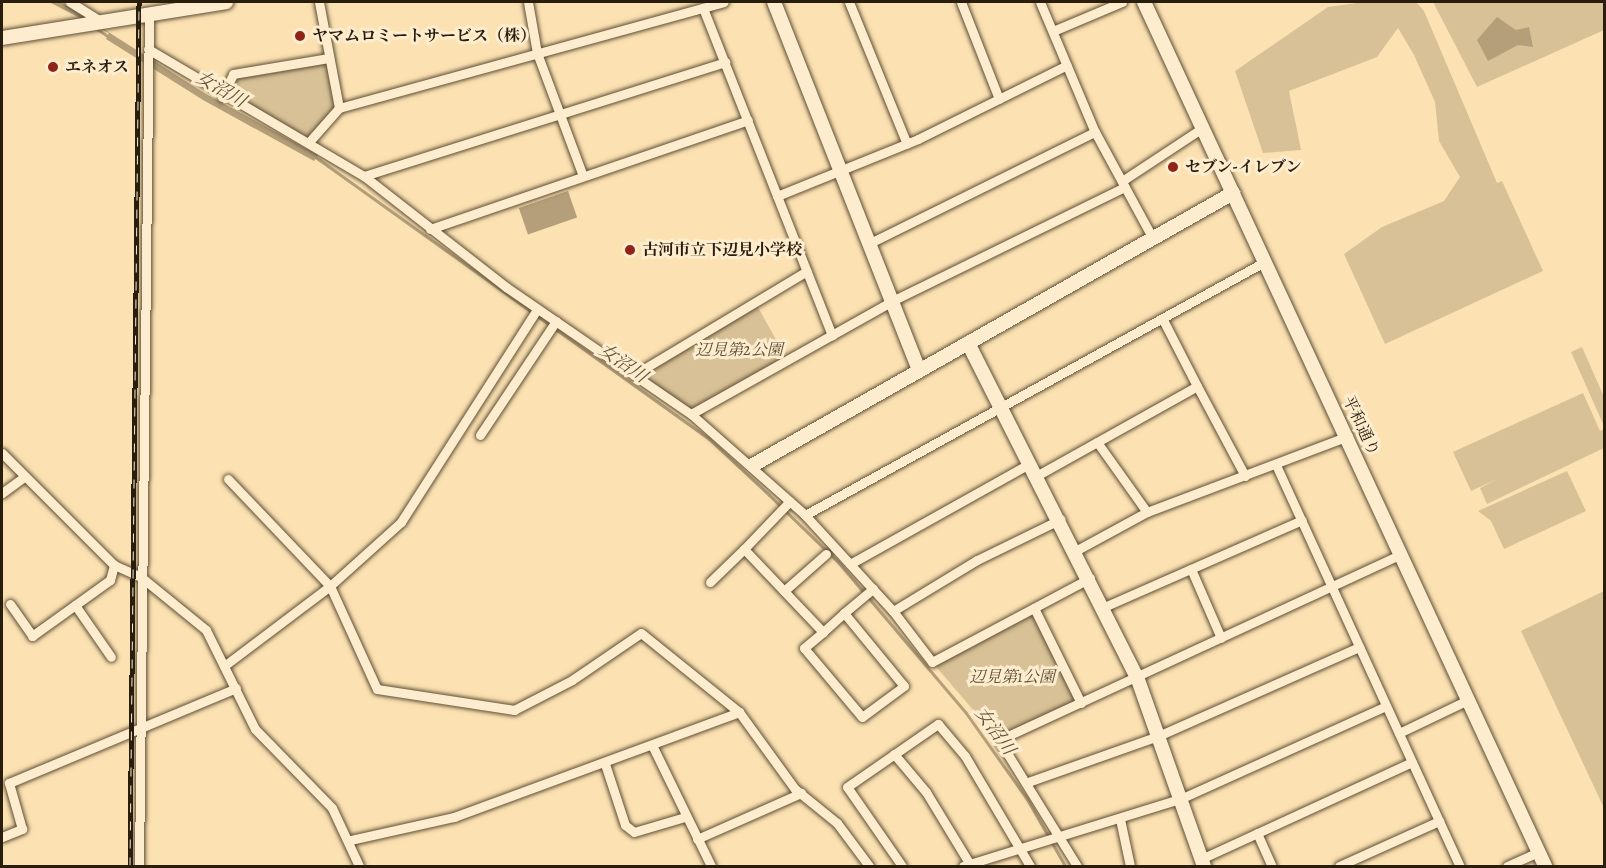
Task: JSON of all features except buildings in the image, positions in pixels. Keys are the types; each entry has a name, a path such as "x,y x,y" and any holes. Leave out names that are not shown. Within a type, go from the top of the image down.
{"street":[{"path":"70,2 99,22"},
{"path":"2,38 99,22 149,8 226,2"},
{"path":"319,2 339,108"},
{"path":"528,2 537,53 583,176"},
{"path":"309,142 339,108 724,2"},
{"path":"774,2 919,370"},
{"path":"849,2 907,144"},
{"path":"961,2 999,99"},
{"path":"1040,2 1095,132 1153,238"},
{"path":"1053,31 1122,2"},
{"name":"平和通り","path":"1144,2 1348,436 1545,867"},
{"path":"139,867 146,66 149,8"},
{"path":"703,8 832,334"},
{"path":"147,52 222,97 309,142 364,176 537,309 637,373 691,414 753,465 805,515 893,611 932,662 1090,578"},
{"path":"222,97 233,74 329,58"},
{"path":"364,176 725,62"},
{"path":"777,196 907,144 1067,65"},
{"path":"430,229 748,120"},
{"path":"691,414 892,301 1124,184 1204,127"},
{"path":"870,243 1095,132"},
{"path":"753,465 1233,193"},
{"path":"805,515 1266,261"},
{"path":"637,373 807,271"},
{"path":"224,666 330,586 401,522 537,309"},
{"path":"1162,318 1245,476"},
{"path":"480,435 556,321"},
{"path":"968,344 1077,550 1137,677 1203,863 1257,833 1412,762"},
{"path":"493,380 509,390"},
{"path":"1038,475 1197,386"},
{"path":"1077,550 1147,512 1348,436"},
{"path":"1097,442 1147,512"},
{"path":"2,453 114,565 141,577 206,630 255,729 332,808 351,840 359,867"},
{"path":"850,564 1031,463"},
{"path":"1276,465 1460,867"},
{"path":"2,493 24,477"},
{"path":"228,479 330,586 377,689 514,710 572,680 640,633 739,712 801,793 837,823 869,867"},
{"path":"710,582 790,501"},
{"path":"893,611 977,560 1061,519"},
{"path":"1104,607 1302,520"},
{"path":"744,549 823,632"},
{"path":"784,591 826,554"},
{"path":"1077,867 1028,782 999,740 1402,554"},
{"path":"10,604 32,636 110,580 114,565"},
{"path":"1191,569 1221,638"},
{"path":"844,613 904,686 862,717 804,648 844,613 873,589"},
{"path":"75,605 111,657"},
{"path":"1034,608 1081,703"},
{"path":"1028,782 1158,736 1359,647"},
{"path":"2,837 22,829 9,783 236,688"},
{"path":"1399,733 1468,700"},
{"path":"894,754 926,792 968,866 1061,839 1180,799 1386,706"},
{"path":"351,840 454,817 605,764 739,712"},
{"path":"902,867 847,787 938,724 965,756 1023,849 1030,867"},
{"path":"652,745 711,867"},
{"path":"605,764 626,825 634,832 685,817"},
{"path":"697,838 801,793"},
{"path":"1120,819 1130,867"},
{"path":"1339,867 1439,821"},
{"path":"1257,833 1272,867"},
{"path":"1507,867 1538,852"}],"green space":[{"path":"1364,2 1416,2 1424,11 1497,183 1502,181 1543,271 1385,344 1344,254 1382,227 1444,201 1460,177 1439,141 1435,102 1414,55 1398,28 1377,57 1289,91 1301,150 1263,153 1235,71 1328,7"},
{"path":"1433,2 1604,2 1604,30 1477,87"},
{"path":"329,58 339,108 309,142 222,97 233,74"},
{"name":"辺見第2公園","path":"755,302 788,361 691,414 637,373"},
{"path":"1582,347 1604,397 1604,426 1571,352"},
{"path":"1583,393 1600,431 1604,429 1604,448 1487,504 1480,488 1497,479 1471,491 1453,452"},
{"path":"1567,471 1586,511 1504,549 1491,521 1478,511"},
{"path":"1604,591 1604,808 1521,631"},
{"name":"辺見第1公園","path":"1034,608 1081,703 999,740 932,662"}],"shaded area":[{"path":"49,2 61,2 206,94 318,155 314,161 203,100 106,39 109,33"},
{"path":"1497,17 1516,30 1529,27 1533,47 1518,45 1488,61 1477,40"},
{"path":"568,191 577,217 528,234 519,208"}],"waterway":[{"name":"女沼川","path":"97,29 109,37"},
{"name":"女沼川","path":"314,156 709,439 769,495 838,562 966,713 1027,799 1065,866"}],"railway":[{"path":"130,866 139,2"}],"place":[{"name":"ヤマムロミートサービス（株）","path":"300,36"},
{"name":"エネオス","path":"53,67"},
{"name":"セブン-イレブン","path":"1173,167"},
{"name":"古河市立下辺見小学校","path":"630,250"}]}
